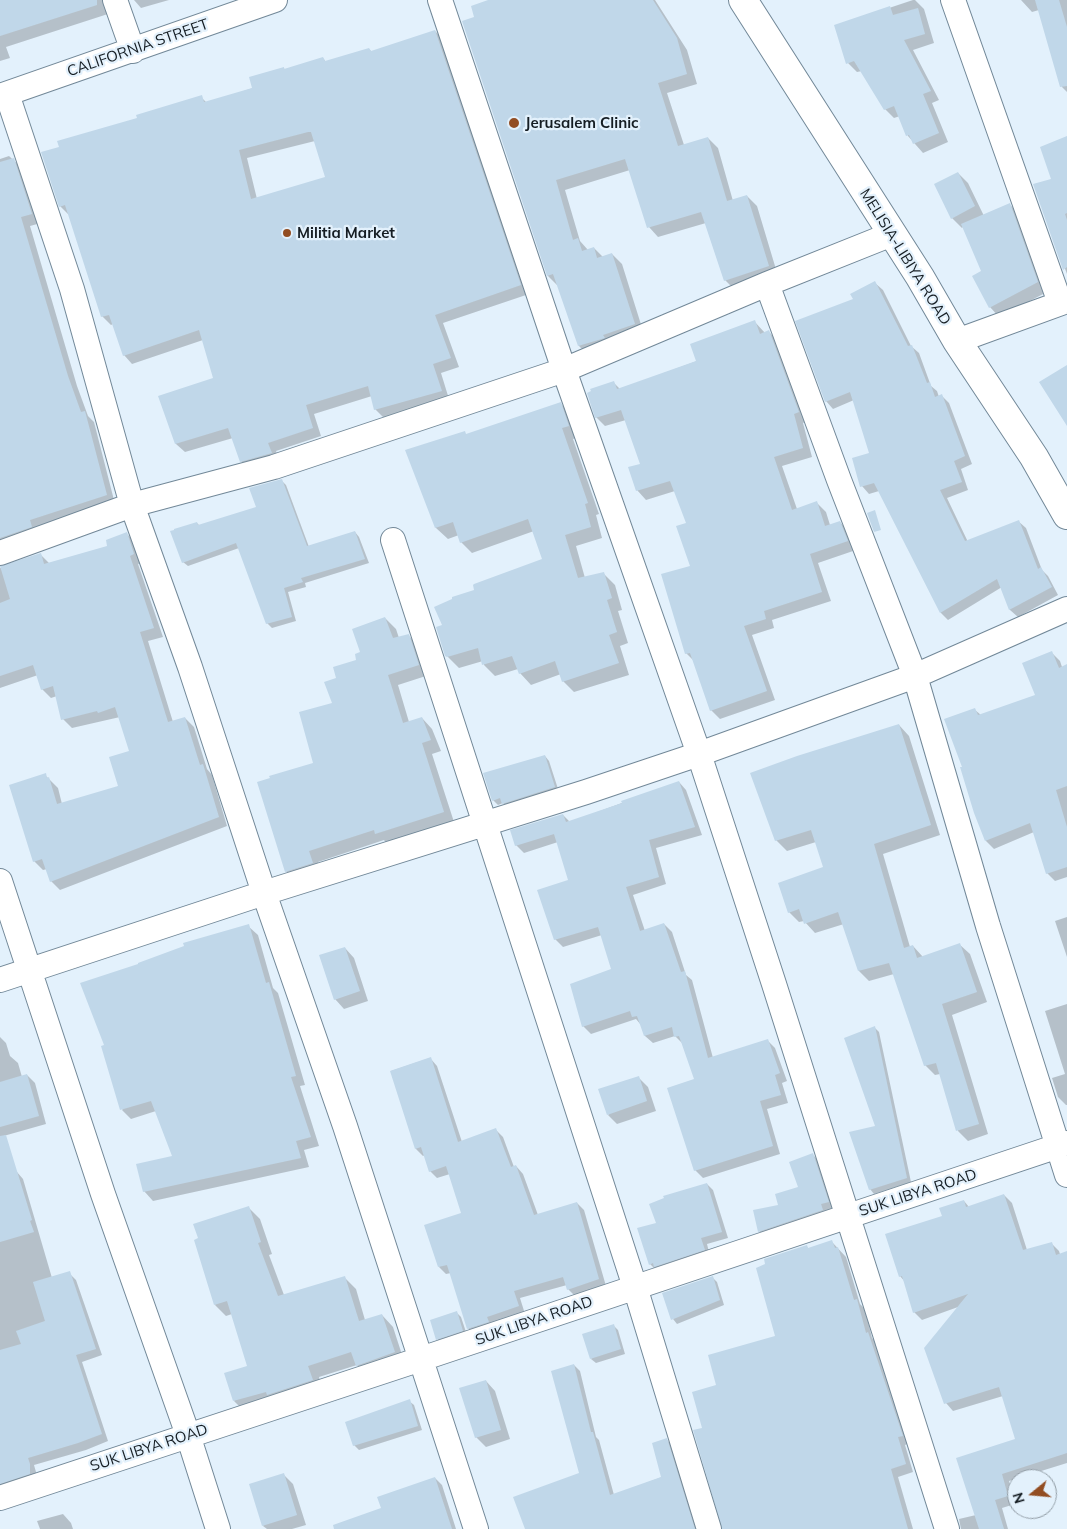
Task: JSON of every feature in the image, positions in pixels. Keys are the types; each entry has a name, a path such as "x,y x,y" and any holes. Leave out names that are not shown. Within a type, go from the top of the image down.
{"main road":[{"name":"MELISIA-LIBIYA ROAD","path":"743,0 892,234 957,341 1034,457 1067,515"}],"street":[{"path":"115,0 133,51"},
{"name":"CALIFORNIA STREET","path":"4,95 275,0"},
{"path":"440,0 564,370 699,754 947,1529"},
{"path":"953,0 1063,302 957,341"},
{"path":"4,95 72,289 132,505 190,667 264,893 345,1126 476,1529"},
{"path":"0,553 132,505 274,467 564,370 767,284 892,234"},
{"path":"767,284 839,480 915,676 988,926 1062,1145 1067,1175"},
{"path":"393,540 635,1287 709,1529"},
{"path":"0,980 264,893 485,822 586,792 699,754 915,676 1067,609"},
{"path":"0,881 103,1194 188,1435 218,1529"},
{"name":"SUK LIBYA ROAD","path":"0,1498 1062,1145"}],"building":[{"path":"0,0 97,0 97,5 0,36"},
{"path":"488,0 653,0 677,38 687,74 658,83 678,146 708,137 727,201 747,195 769,266 724,281 701,212 647,228 625,159 556,180 573,240 578,238 582,251 594,247 597,258 612,253 635,324 603,335 605,338 578,346 553,274 547,276 462,21 474,17 471,6"},
{"path":"1035,0 1059,0 1067,27 1067,86 1060,87"},
{"path":"890,6 893,15 918,8 925,34 904,40 931,91 923,94 939,133 913,144 909,135 906,136 894,106 884,110 854,61 846,64 834,25"},
{"name":"Militia Market","path":"435,30 521,285 435,315 451,358 433,364 442,391 374,410 368,386 306,405 313,428 268,443 272,453 240,462 228,428 175,444 158,396 213,378 199,330 123,356 109,315 101,317 65,205 59,207 41,152 59,147 57,141 137,118 136,115 202,95 204,102 252,88 249,77 323,57 325,61 369,48 371,51","holes":["311,132 325,177 251,199 239,150"]},
{"path":"1067,136 1067,213 1065,214 1067,220 1067,267 1063,270 1033,184 1051,179 1040,147"},
{"path":"14,158 32,214 21,217 68,376 81,412 85,411 107,495 30,520 32,527 0,538 0,162"},
{"path":"958,172 975,206 951,219 934,184"},
{"path":"1010,203 1038,282 989,308 972,276 981,271 961,224"},
{"path":"875,281 908,346 912,345 927,383 930,382 935,397 942,394 965,456 954,461 962,482 940,490 965,541 1019,520 1038,569 1041,567 1052,587 1009,610 997,579 940,613 874,483 860,487 852,458 869,453 850,392 825,402 795,321 853,299 850,294"},
{"path":"755,320 760,334 769,330 799,412 794,414 803,448 774,457 792,510 817,501 825,526 840,521 848,541 810,554 822,592 764,611 766,619 744,626 767,691 710,711 690,653 685,654 661,574 690,566 676,526 686,523 670,481 636,491 628,467 640,464 621,410 595,418 587,393 591,391 590,389 614,381 617,389 696,361 690,344"},
{"path":"1067,365 1067,426 1039,382"},
{"path":"561,402 569,426 562,428 588,503 585,504 591,527 565,535 578,578 604,572 612,598 607,600 617,632 609,635 619,663 562,682 555,661 519,674 512,656 482,665 478,648 445,656 436,627 442,625 434,607 452,599 452,597 474,590 474,584 542,559 528,519 460,543 453,522 435,528 405,450 465,431 466,434"},
{"path":"282,479 307,546 355,531 365,559 301,578 303,582 284,588 292,617 266,624 236,543 182,563 170,531 197,522 198,525 256,507 249,488"},
{"path":"875,510 881,530 874,532 867,513"},
{"path":"127,532 134,554 130,556 154,628 140,632 168,722 185,717 200,765 203,764 219,817 50,882 42,859 33,862 9,785 46,773 57,804 118,786 109,757 129,751 115,707 98,713 97,711 61,720 53,686 41,690 33,665 0,676 0,603 10,599 0,566 41,553 44,564 107,546 106,540"},
{"path":"385,617 393,638 409,634 419,665 388,675 403,723 422,717 431,740 422,743 444,812 375,834 374,830 309,851 313,863 285,872 257,782 270,778 269,776 313,763 299,712 332,703 324,682 336,678 333,667 356,660 355,654 360,652 352,629"},
{"path":"1052,651 1059,668 1067,664 1067,786 1056,790 1067,827 1067,867 1046,874 1030,823 985,841 974,813 960,767 962,767 944,719 975,708 978,715 1035,695 1022,663"},
{"path":"899,724 931,825 874,844 904,948 913,945 917,958 960,943 977,992 942,1004 979,1124 956,1131 936,1063 924,1066 889,963 858,971 838,912 804,924 799,909 788,913 778,883 823,867 811,830 775,841 750,773"},
{"path":"545,755 555,787 502,804 500,798 492,801 483,773"},
{"path":"679,781 695,827 649,840 659,877 626,887 640,931 664,923 681,972 685,971 708,1058 768,1039 780,1073 775,1075 781,1095 760,1101 773,1146 694,1171 667,1088 694,1079 679,1036 674,1037 672,1027 644,1036 637,1016 632,1017 630,1011 582,1027 570,984 611,969 598,927 554,940 537,890 568,880 554,834 515,846 510,830 563,814 566,822"},
{"path":"249,924 266,983 269,982 296,1076 291,1077 311,1137 296,1141 301,1158 143,1192 136,1164 172,1156 151,1101 120,1110 101,1046 104,1045 80,983 138,964 184,946 183,943"},
{"path":"345,947 360,991 334,1000 319,955"},
{"path":"875,1026 907,1178 869,1190 849,1132 875,1126 844,1038"},
{"path":"431,1057 458,1142 496,1128 511,1167 516,1165 534,1215 577,1202 599,1279 567,1290 563,1277 514,1291 519,1306 487,1317 489,1322 467,1329 447,1265 438,1267 424,1225 461,1213 446,1166 429,1172 421,1147 415,1149 390,1071"},
{"path":"27,1074 39,1116 0,1127 0,1082"},
{"path":"639,1076 647,1101 607,1115 598,1089"},
{"path":"6,1135 34,1232 0,1242 0,1136"},
{"path":"813,1153 829,1202 821,1204 823,1210 758,1232 753,1210 778,1205 775,1194 798,1187 789,1162"},
{"path":"707,1183 722,1232 701,1238 705,1250 654,1267 653,1263 649,1265 637,1228 656,1223 649,1204 664,1198 663,1196"},
{"path":"1004,1194 1023,1250 1052,1242 1056,1255 1067,1251 1067,1453 1017,1469 1007,1469 1007,1472 1002,1474 1007,1496 995,1500 1004,1529 979,1529 956,1458 1015,1439 999,1387 944,1404 924,1348 968,1294 913,1313 902,1276 899,1277 885,1234 942,1216 939,1208 964,1200 966,1207"},
{"path":"249,1206 261,1242 258,1243 278,1296 345,1276 359,1321 382,1314 395,1352 356,1366 351,1352 308,1366 313,1380 267,1395 266,1392 233,1401 224,1373 247,1366 227,1301 214,1305 194,1240 198,1238 193,1224"},
{"path":"832,1240 835,1248 838,1247 854,1300 857,1299 866,1333 868,1332 903,1436 898,1437 906,1464 891,1469 908,1529 722,1529 693,1430 702,1428 692,1392 716,1385 708,1355 775,1336 756,1268 765,1264 764,1259 807,1245 808,1248"},
{"path":"70,1271 96,1349 76,1355 102,1434 28,1458 30,1474 0,1484 0,1350 21,1344 16,1331 45,1321 33,1282"},
{"path":"713,1276 720,1300 671,1320 662,1293"},
{"path":"457,1311 463,1331 436,1340 430,1320"},
{"path":"614,1324 621,1349 590,1359 582,1334"},
{"path":"574,1364 591,1432 593,1432 610,1495 661,1477 652,1443 667,1438 695,1529 525,1529 513,1497 579,1473 551,1371"},
{"path":"486,1380 501,1430 475,1438 459,1388"},
{"path":"410,1399 418,1426 353,1446 345,1422"},
{"path":"284,1473 297,1515 262,1526 249,1484"},
{"path":"435,1477 452,1529 334,1529 333,1525 381,1508 377,1497"}],"place":[{"name":"Jerusalem Clinic","path":"514,123"},
{"name":"Militia Market","path":"287,233"}]}
